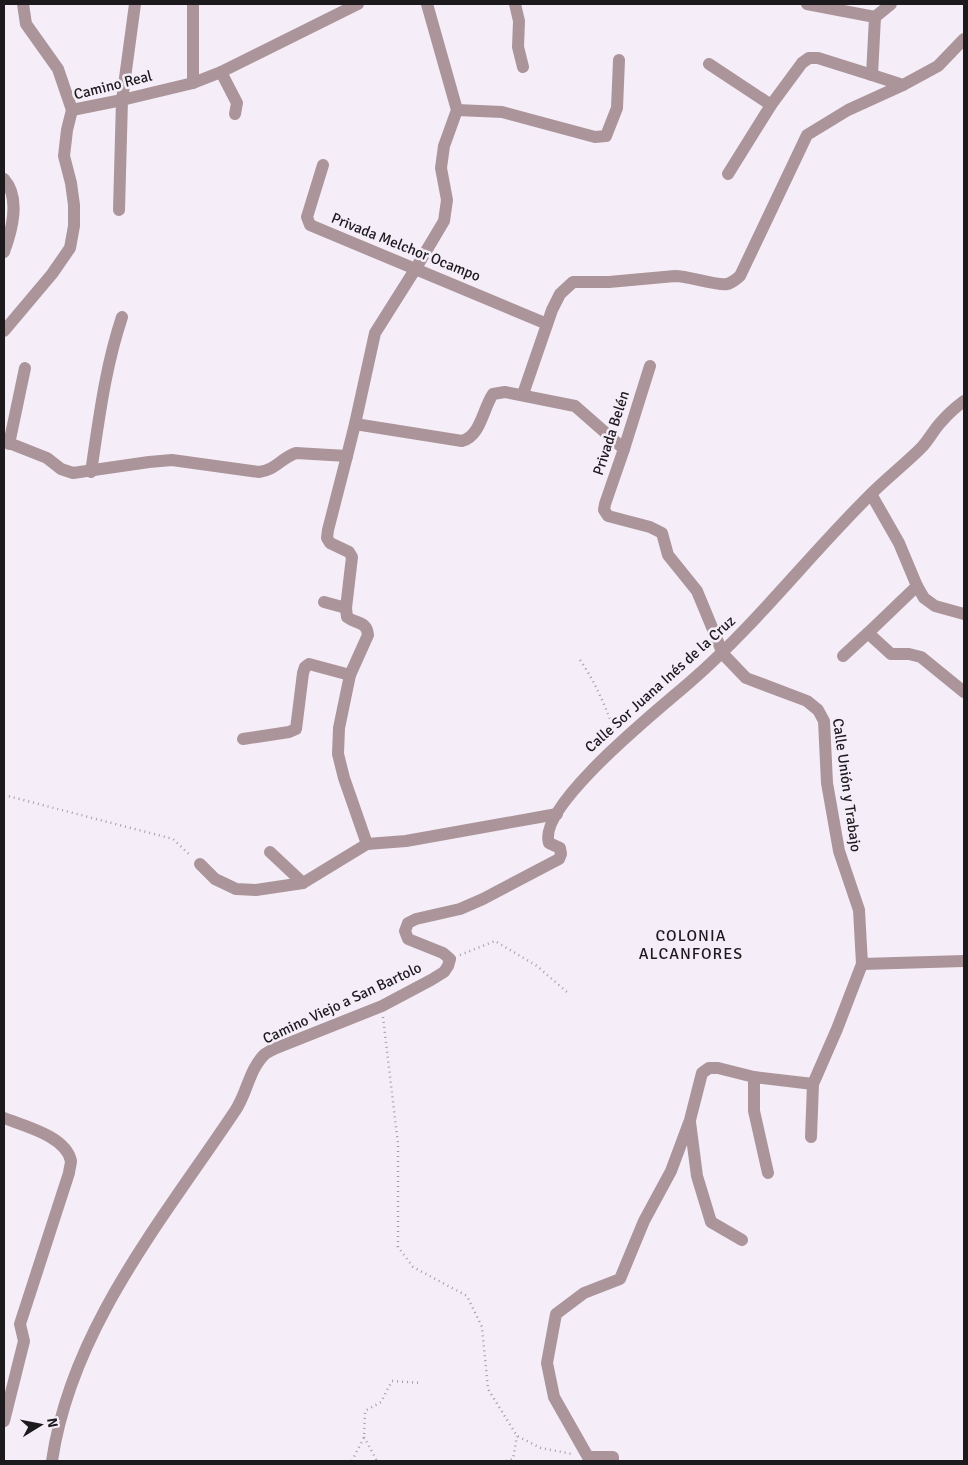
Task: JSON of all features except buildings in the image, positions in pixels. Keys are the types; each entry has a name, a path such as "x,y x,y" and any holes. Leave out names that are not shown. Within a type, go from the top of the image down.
{"street":[{"path":"23,4 26,24 58,69 72,110"},
{"path":"119,210 122,100 135,4"},
{"path":"193,4 193,82"},
{"name":"Camino Real","path":"4,331 52,274 70,248 74,226 74,205 72,184 64,156 72,110 122,100 193,82 221,72 358,4"},
{"path":"367,844 344,778 338,754 339,728 350,675 368,635 368,628 364,624 352,622 346,617 352,558 349,552 330,543 327,538 356,424 375,333 444,220 448,200 441,168 444,146 457,110 427,4"},
{"path":"515,4 519,21 518,47 523,67"},
{"path":"807,4 875,17"},
{"path":"872,76 875,17 891,4"},
{"path":"522,394 552,310 560,294 573,282 609,282 675,276 685,276 726,284 735,280 740,276 807,135 848,110 903,85 938,66 964,39"},
{"path":"728,174 771,105 802,62 809,58 818,58 903,85"},
{"path":"457,110 502,112 595,137 606,136 617,108 619,60"},
{"path":"709,64 771,105"},
{"path":"221,72 237,103 234,114"},
{"name":"Privada Melchor Ocampo","path":"323,165 307,217 310,225 547,324"},
{"path":"4,179 13,197 14,218 4,252"},
{"path":"92,472 104,383 112,347 122,317"},
{"name":"Privada Belén","path":"650,366 604,510 608,516 650,527 662,533 668,555 697,591 723,654"},
{"path":"25,368 7,443 48,458 61,469 73,473 172,460 259,472 269,471 288,455 296,452 347,456"},
{"path":"356,424 462,441 469,439 474,434 493,394 505,392 575,406 624,449"},
{"name":"Calle Sor Juana Inés de la Cruz","path":"557,814 583,779 602,758 723,654 871,494 923,446 941,421 964,401"},
{"path":"871,494 899,543 924,598 935,606 964,614"},
{"path":"844,656 917,586"},
{"path":"324,602 346,608"},
{"path":"868,633 891,654 909,654 921,657 964,692"},
{"name":"Calle Unión y Trabajo","path":"723,654 746,678 807,701 818,710 824,721 828,783 839,851 859,910 862,964"},
{"path":"243,739 289,732 296,729 303,673 305,667 309,664 350,675"},
{"path":"200,864 215,879 236,889 256,890 303,883 367,844 415,839 557,814"},
{"name":"Camino Viejo a San Bartolo","path":"52,1461 56,1432 70,1390 108,1304 159,1220 237,1108 256,1066 266,1054 278,1047 382,1006 444,972 450,959 444,953 408,939 405,931 408,923 416,919 460,909 482,900 559,859 561,854 560,848 549,843 548,839 549,829 557,814"},
{"path":"270,852 303,883"},
{"path":"811,1137 813,1084 837,1030 862,964 964,961"},
{"path":"613,1459 588,1457 554,1398 546,1363 556,1314 584,1294 620,1278 644,1221 671,1171 690,1120 702,1073 709,1068 718,1068 754,1077 813,1084"},
{"path":"754,1077 754,1111 768,1173"},
{"path":"4,1118 50,1136 65,1148 71,1162 20,1324 24,1341 4,1421"},
{"path":"690,1120 697,1176 712,1222 742,1240"}],"path":[{"path":"580,660 600,694 619,744"},
{"path":"4,795 173,839 200,864"},
{"path":"450,959 495,942 537,966 568,993"},
{"path":"382,1006 398,1144 398,1247 412,1268 466,1296 482,1328 488,1389 518,1436 541,1448 588,1457"},
{"path":"352,1461 364,1437 365,1411 380,1402 392,1381 422,1384"},
{"path":"506,1461 513,1459 518,1436"},
{"path":"364,1437 377,1461"}],"district":[{"name":"COLONIA ALCANFORES","path":"691,944"}]}
